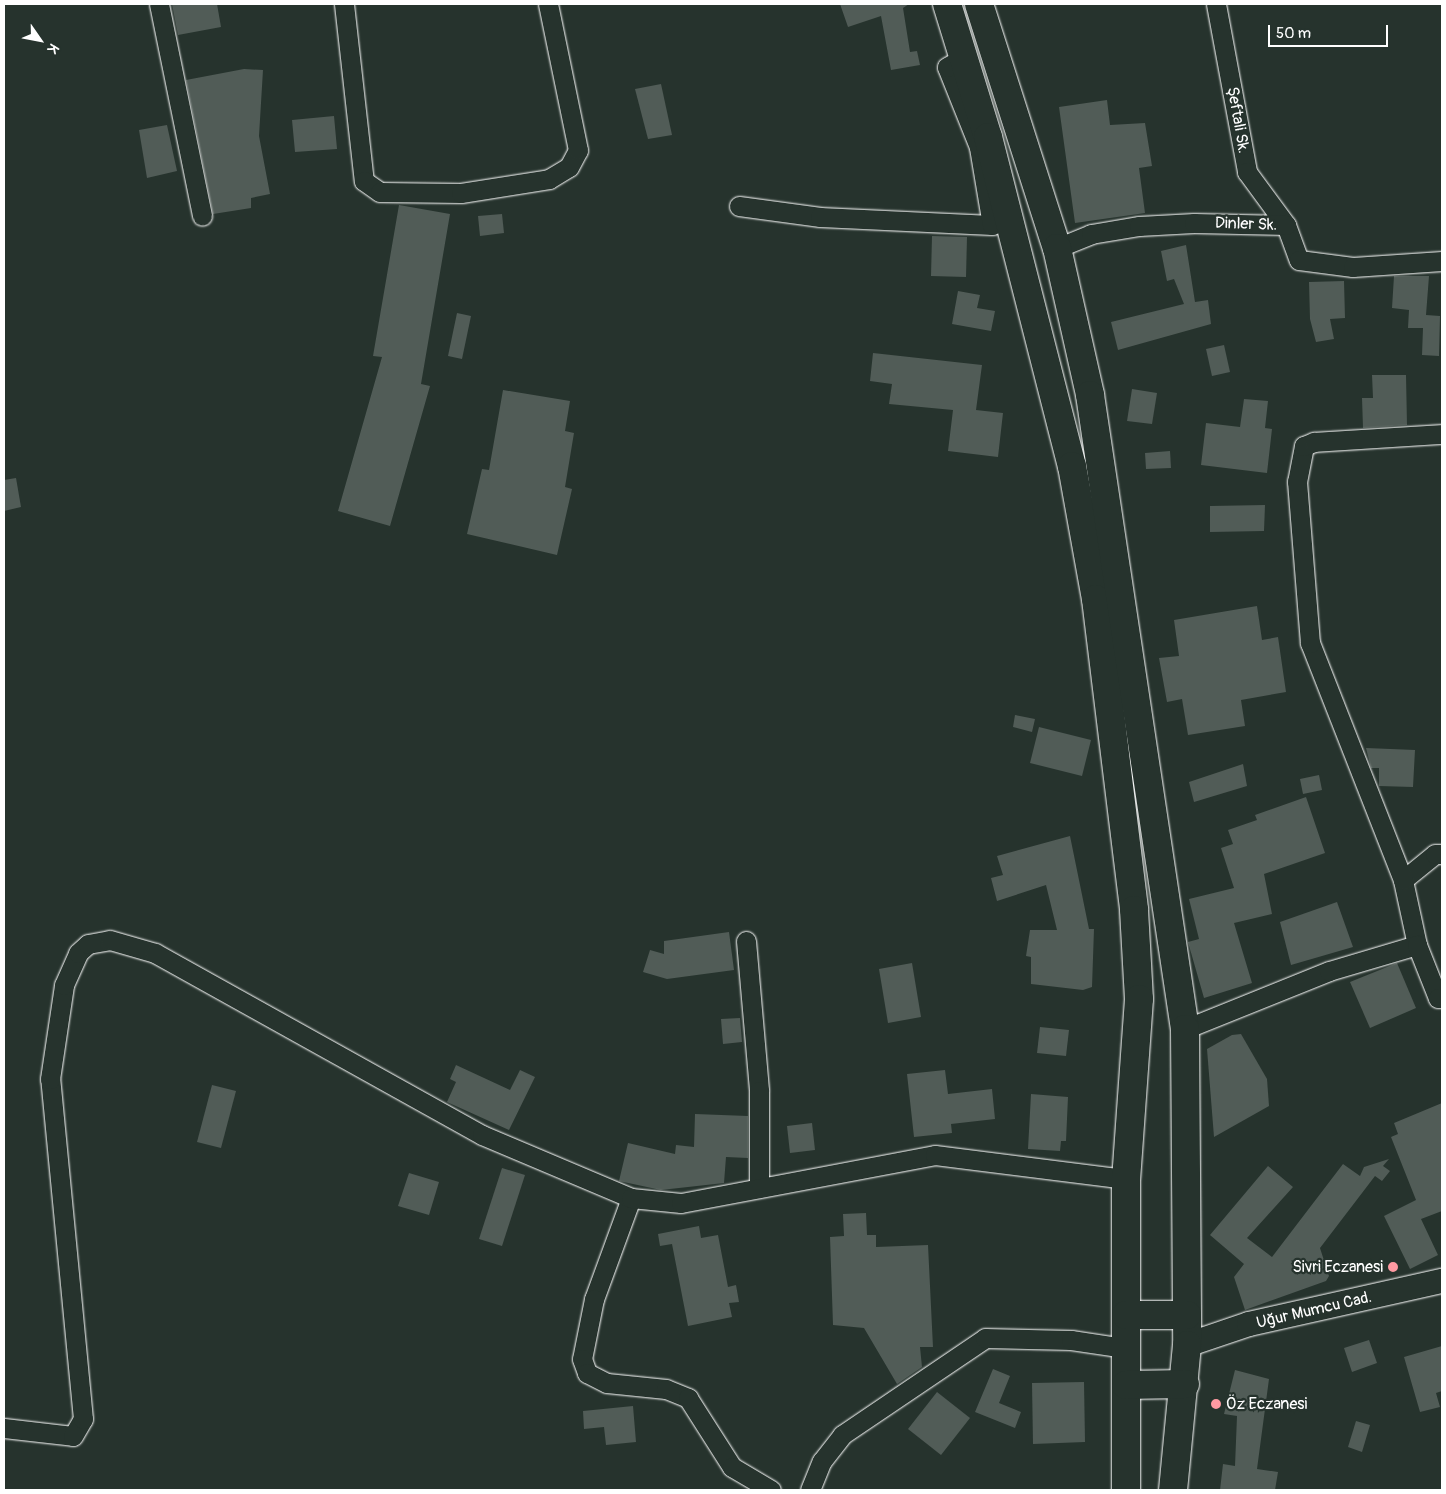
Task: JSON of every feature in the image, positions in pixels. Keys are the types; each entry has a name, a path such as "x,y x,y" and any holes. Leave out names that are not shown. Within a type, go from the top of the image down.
{"highway":[{"path":"947,4 964,57 1072,466 1096,599 1134,910 1139,999 1126,1179 1126,1490"},
{"path":"979,4 1058,248 1090,395 1185,1028 1187,1345 1185,1384 1173,1490"},
{"path":"1126,1315 1187,1315"},
{"path":"1126,1385 1185,1384"}],"street":[{"path":"159,4 202,216"},
{"path":"344,4 364,181 380,192 461,193 549,179 569,167 578,150 548,4"},
{"name":"Şeftali Sk.","path":"1216,4 1247,172 1286,225"},
{"path":"739,206 820,217 992,225 979,147 947,66 964,57"},
{"name":"Dinler Sk.","path":"1058,248 1091,234 1139,226 1194,222 1286,225 1299,260 1353,267 1442,261"},
{"path":"1441,1003 1417,945 1403,880 1310,643 1297,482 1304,446 1314,442 1442,434"},
{"path":"1403,880 1435,854 1442,854"},
{"path":"4,1428 73,1436 83,1419 50,1079 64,985 78,953 88,944 110,940 156,953 482,1135 631,1198 681,1203 935,1155 1126,1179"},
{"path":"746,941 759,1091 758,1188"},
{"path":"1185,1028 1329,971 1417,945"},
{"path":"631,1198 594,1299 582,1359 587,1374 607,1383 666,1389 688,1398 732,1467 771,1490"},
{"name":"Uğur Mumcu Cad.","path":"1187,1345 1249,1324 1442,1281"},
{"path":"810,1490 822,1461 842,1435 985,1338 1072,1340 1125,1348"}],"building":[{"path":"172,4 217,4 221,27 178,35"},
{"path":"840,4 909,4 903,8 910,52 917,51 920,65 891,70 881,16 848,27"},
{"path":"244,69 263,70 259,136 270,194 251,198 251,208 213,214 186,80"},
{"path":"661,84 672,135 648,139 635,89"},
{"path":"1107,100 1110,125 1145,123 1152,166 1139,168 1145,213 1075,223 1059,107"},
{"path":"334,116 337,149 295,152 292,120"},
{"path":"167,125 177,171 147,178 139,130"},
{"path":"399,205 450,214 421,384 430,386 390,526 338,511 382,357 373,356"},
{"path":"502,214 504,233 480,236 478,216"},
{"path":"932,236 967,237 966,277 931,276"},
{"path":"1186,245 1195,302 1208,300 1211,324 1118,350 1111,322 1184,304 1174,279 1167,281 1161,251"},
{"path":"1394,276 1429,276 1426,315 1440,316 1439,356 1422,355 1423,328 1408,328 1409,310 1392,308"},
{"path":"1344,281 1345,318 1330,319 1334,339 1316,342 1310,319 1309,282"},
{"path":"958,291 980,295 977,308 995,311 991,331 952,324"},
{"path":"457,313 471,316 462,359 448,356"},
{"path":"1224,345 1230,372 1212,376 1206,349"},
{"path":"873,353 982,365 976,410 1003,413 998,457 948,451 953,410 889,404 892,384 870,381"},
{"path":"1372,375 1406,375 1407,425 1363,428 1362,398 1373,398"},
{"path":"1132,389 1157,393 1152,424 1127,421"},
{"path":"503,390 570,401 565,431 574,433 565,487 572,489 557,555 467,534 482,469 489,470"},
{"path":"1244,399 1268,401 1265,428 1272,429 1267,473 1201,465 1206,423 1240,427"},
{"path":"1170,451 1171,468 1146,469 1145,453"},
{"path":"16,478 21,507 4,511 4,480"},
{"path":"1265,505 1264,531 1210,532 1210,506"},
{"path":"1257,606 1262,640 1278,637 1286,692 1241,700 1245,726 1188,735 1182,699 1167,702 1159,658 1179,656 1174,620"},
{"path":"1015,715 1035,719 1032,732 1013,727"},
{"path":"1039,727 1091,740 1082,776 1030,763"},
{"path":"1366,748 1415,750 1413,787 1379,786 1379,768 1371,768"},
{"path":"1243,764 1247,786 1194,802 1189,782"},
{"path":"1319,775 1322,790 1303,794 1300,779"},
{"path":"1306,797 1325,853 1264,874 1272,914 1234,923 1252,983 1204,998 1188,942 1199,939 1189,899 1234,888 1221,848 1233,844 1228,830 1257,820 1255,815"},
{"path":"1070,836 1089,929 1094,929 1092,987 1083,990 1031,984 1031,957 1026,956 1030,930 1057,930 1046,885 997,901 991,878 1003,875 997,856"},
{"path":"1337,902 1353,947 1291,965 1280,922"},
{"path":"729,932 734,970 667,979 643,972 650,950 664,954 664,941"},
{"path":"912,963 921,1017 888,1023 879,969"},
{"path":"1397,963 1416,1008 1370,1028 1350,982"},
{"path":"740,1018 742,1042 723,1044 721,1019"},
{"path":"1040,1027 1069,1030 1066,1056 1037,1053"},
{"path":"1241,1034 1267,1079 1269,1106 1214,1137 1207,1049 1232,1035"},
{"path":"456,1065 510,1090 520,1070 535,1077 509,1130 447,1102 456,1082 450,1079"},
{"path":"945,1070 948,1094 992,1089 995,1119 951,1124 952,1133 914,1137 907,1074"},
{"path":"212,1085 236,1091 221,1148 197,1142"},
{"path":"1031,1094 1068,1097 1066,1141 1061,1141 1060,1151 1028,1149"},
{"path":"1442,1103 1442,1211 1421,1219 1438,1255 1410,1269 1384,1216 1416,1200 1391,1137 1398,1134 1394,1123"},
{"path":"695,1114 748,1116 748,1158 726,1157 724,1183 661,1190 619,1181 628,1143 675,1154 676,1145 694,1147"},
{"path":"812,1123 815,1150 790,1153 787,1126"},
{"path":"1389,1159 1383,1166 1390,1171 1382,1181 1375,1176 1320,1248 1329,1276 1326,1281 1245,1310 1234,1277 1244,1264 1210,1235 1268,1166 1293,1187 1247,1238 1272,1257 1343,1164 1360,1176 1364,1167"},
{"path":"502,1168 525,1175 502,1246 479,1239"},
{"path":"409,1173 439,1182 429,1215 398,1206"},
{"path":"866,1213 867,1235 876,1235 876,1247 928,1245 933,1347 920,1347 922,1367 897,1384 864,1328 833,1325 830,1237 844,1236 843,1214"},
{"path":"699,1226 701,1238 718,1235 728,1287 736,1285 739,1302 729,1303 732,1317 688,1326 672,1244 660,1246 658,1234"},
{"path":"1369,1340 1377,1363 1352,1372 1344,1348"},
{"path":"1442,1346 1442,1391 1436,1393 1440,1407 1420,1412 1404,1357"},
{"path":"993,1369 1010,1376 999,1403 1021,1412 1015,1428 975,1412"},
{"path":"1235,1370 1269,1379 1257,1469 1278,1472 1275,1490 1220,1490 1223,1464 1235,1466 1237,1416 1224,1414"},
{"path":"1084,1382 1085,1442 1033,1444 1032,1383"},
{"path":"937,1392 970,1418 941,1455 908,1429"},
{"path":"633,1406 636,1442 606,1445 604,1427 584,1429 583,1411"},
{"path":"1356,1421 1370,1425 1362,1452 1348,1447"}],"place":[{"name":"Sivri Eczanesi","path":"1393,1267"},
{"name":"Öz Eczanesi","path":"1216,1404"}]}
